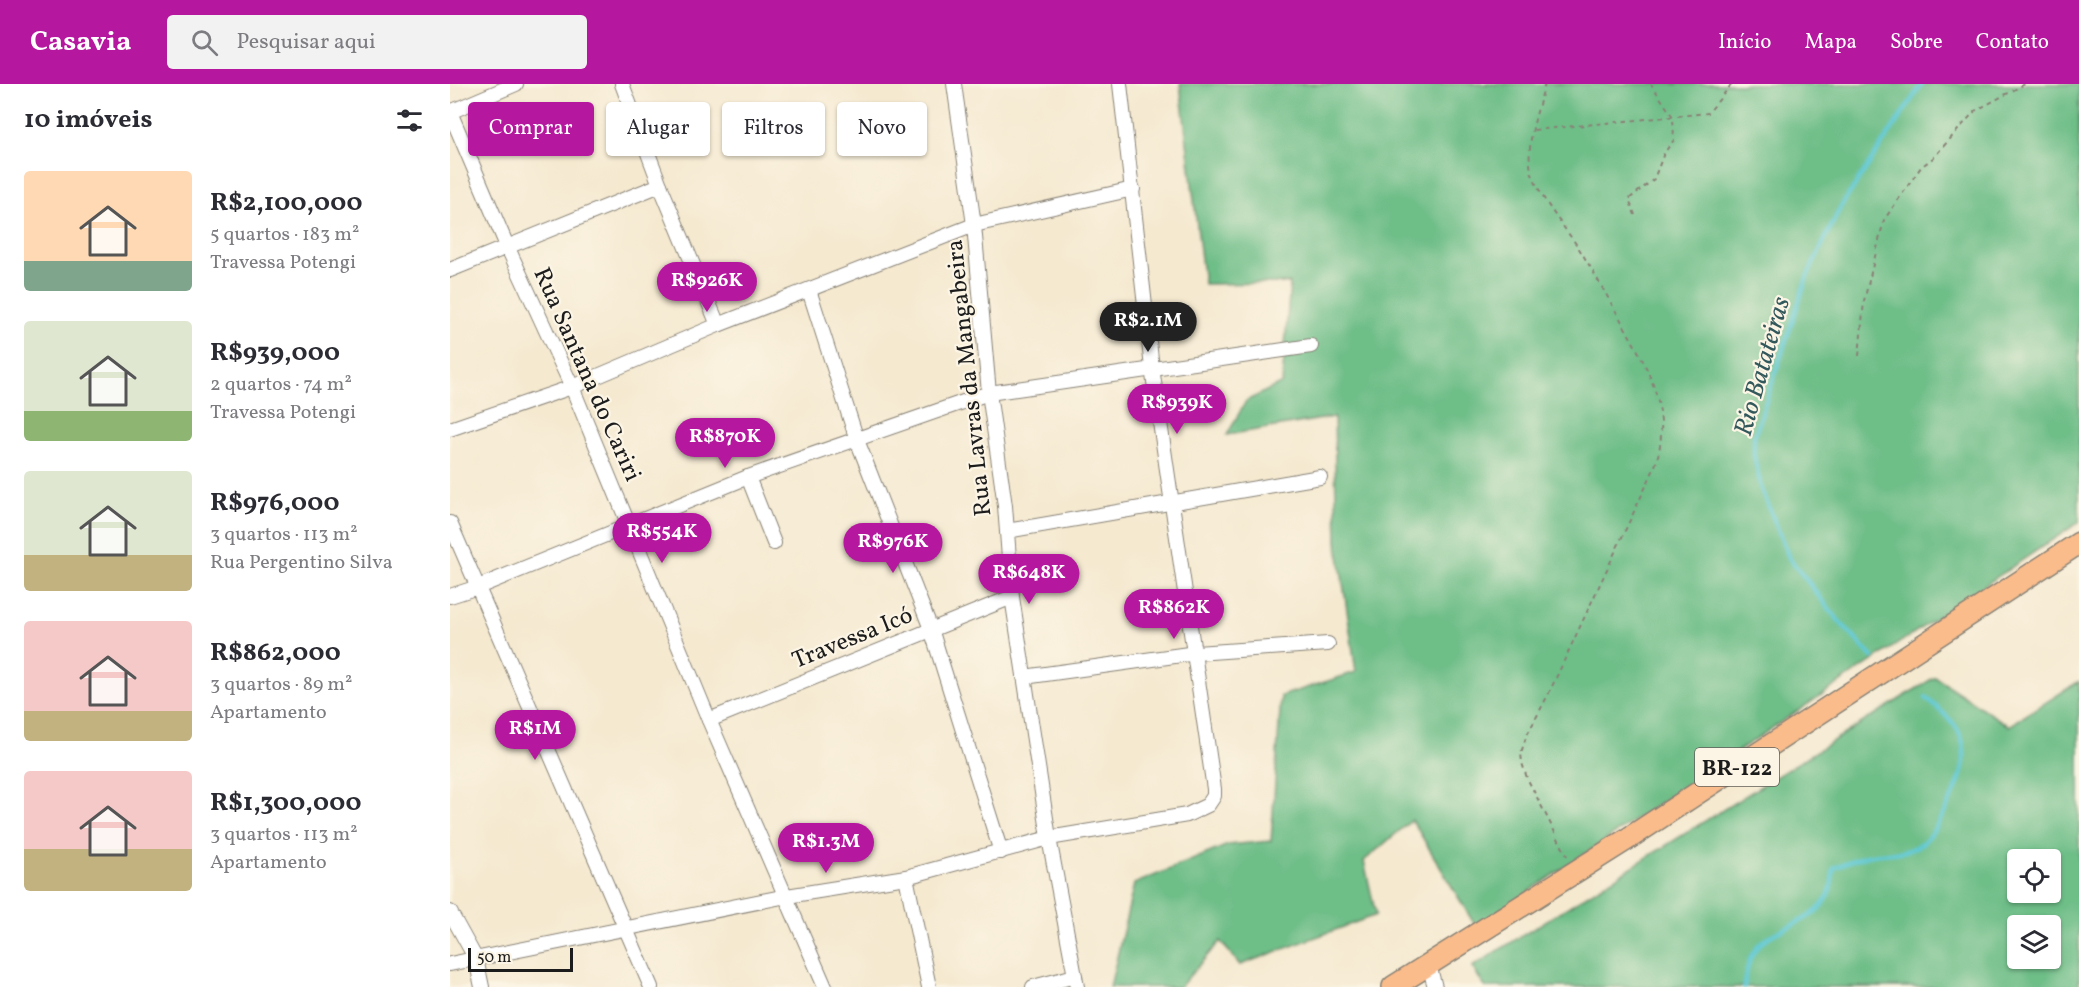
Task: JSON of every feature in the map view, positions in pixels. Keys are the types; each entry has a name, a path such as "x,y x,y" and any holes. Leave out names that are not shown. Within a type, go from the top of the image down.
{"highway":[{"name":"BR-122","path":"1394,987 1575,872 2079,543"}],"street":[{"path":"450,112 516,84"},
{"path":"622,84 660,185 718,325"},
{"name":"Rua Lavras da Mangabeira","path":"954,84 974,225 1012,597 1049,838 1076,981"},
{"path":"450,964 787,896 906,877 1049,838 1187,815 1208,805 1214,796 1214,789 1196,653 1170,502 1152,368 1120,84"},
{"name":"Rua Santana do Cariri","path":"450,112 507,246 572,387 709,720 825,987"},
{"path":"450,270 660,185"},
{"path":"450,429 572,387 718,325 974,225 1133,189"},
{"path":"810,290 857,440 931,629 1001,852"},
{"path":"450,596 478,587 748,477 990,393 1311,346"},
{"path":"748,477 774,543"},
{"path":"1007,531 1320,477"},
{"path":"450,523 651,987"},
{"name":"Travessa Icó","path":"709,720 1012,597"},
{"path":"1024,677 1196,653 1328,644"},
{"path":"906,877 929,987"},
{"path":"450,912 476,959 482,987"},
{"path":"1429,965 1435,987"},
{"path":"1033,987 1076,981"}],"path":[{"path":"1545,84 1533,130 1530,154 1532,173 1557,217 1589,264 1638,350 1653,379 1662,418 1662,437 1654,469 1526,737 1521,753 1527,778 1575,872"},
{"path":"1635,214 1629,199 1654,179 1664,153 1674,141 1673,117 1651,84"},
{"path":"1533,130 1708,113 1732,84"},
{"path":"1859,356 1864,301 1884,220 1921,167 1933,158 1975,111 2025,84"}],"green space":[{"path":"1180,84 2079,84 2079,522 1476,927 1412,820 1364,861 1376,915 1240,965 1220,941 1180,987 1110,987 1134,884 1228,845 1271,841 1281,696 1356,672 1337,542 1334,417 1227,435 1246,401 1282,383 1290,283 1204,284"},
{"path":"1935,677 2009,726 2079,681 2079,987 1485,987 1472,967"}],"waterway":[{"name":"Rio Batateiras","path":"1872,657 1838,620 1789,558 1761,487 1754,456 1754,438 1807,277 1840,208 1922,84"},
{"name":"Rio Batateiras","path":"1744,987 1749,962 1759,945 1768,937 1802,920 1821,906 1828,896 1834,868 1862,857 1913,849 1927,839 1937,824 1956,789 1964,755 1960,733 1953,723 1926,698"}]}
